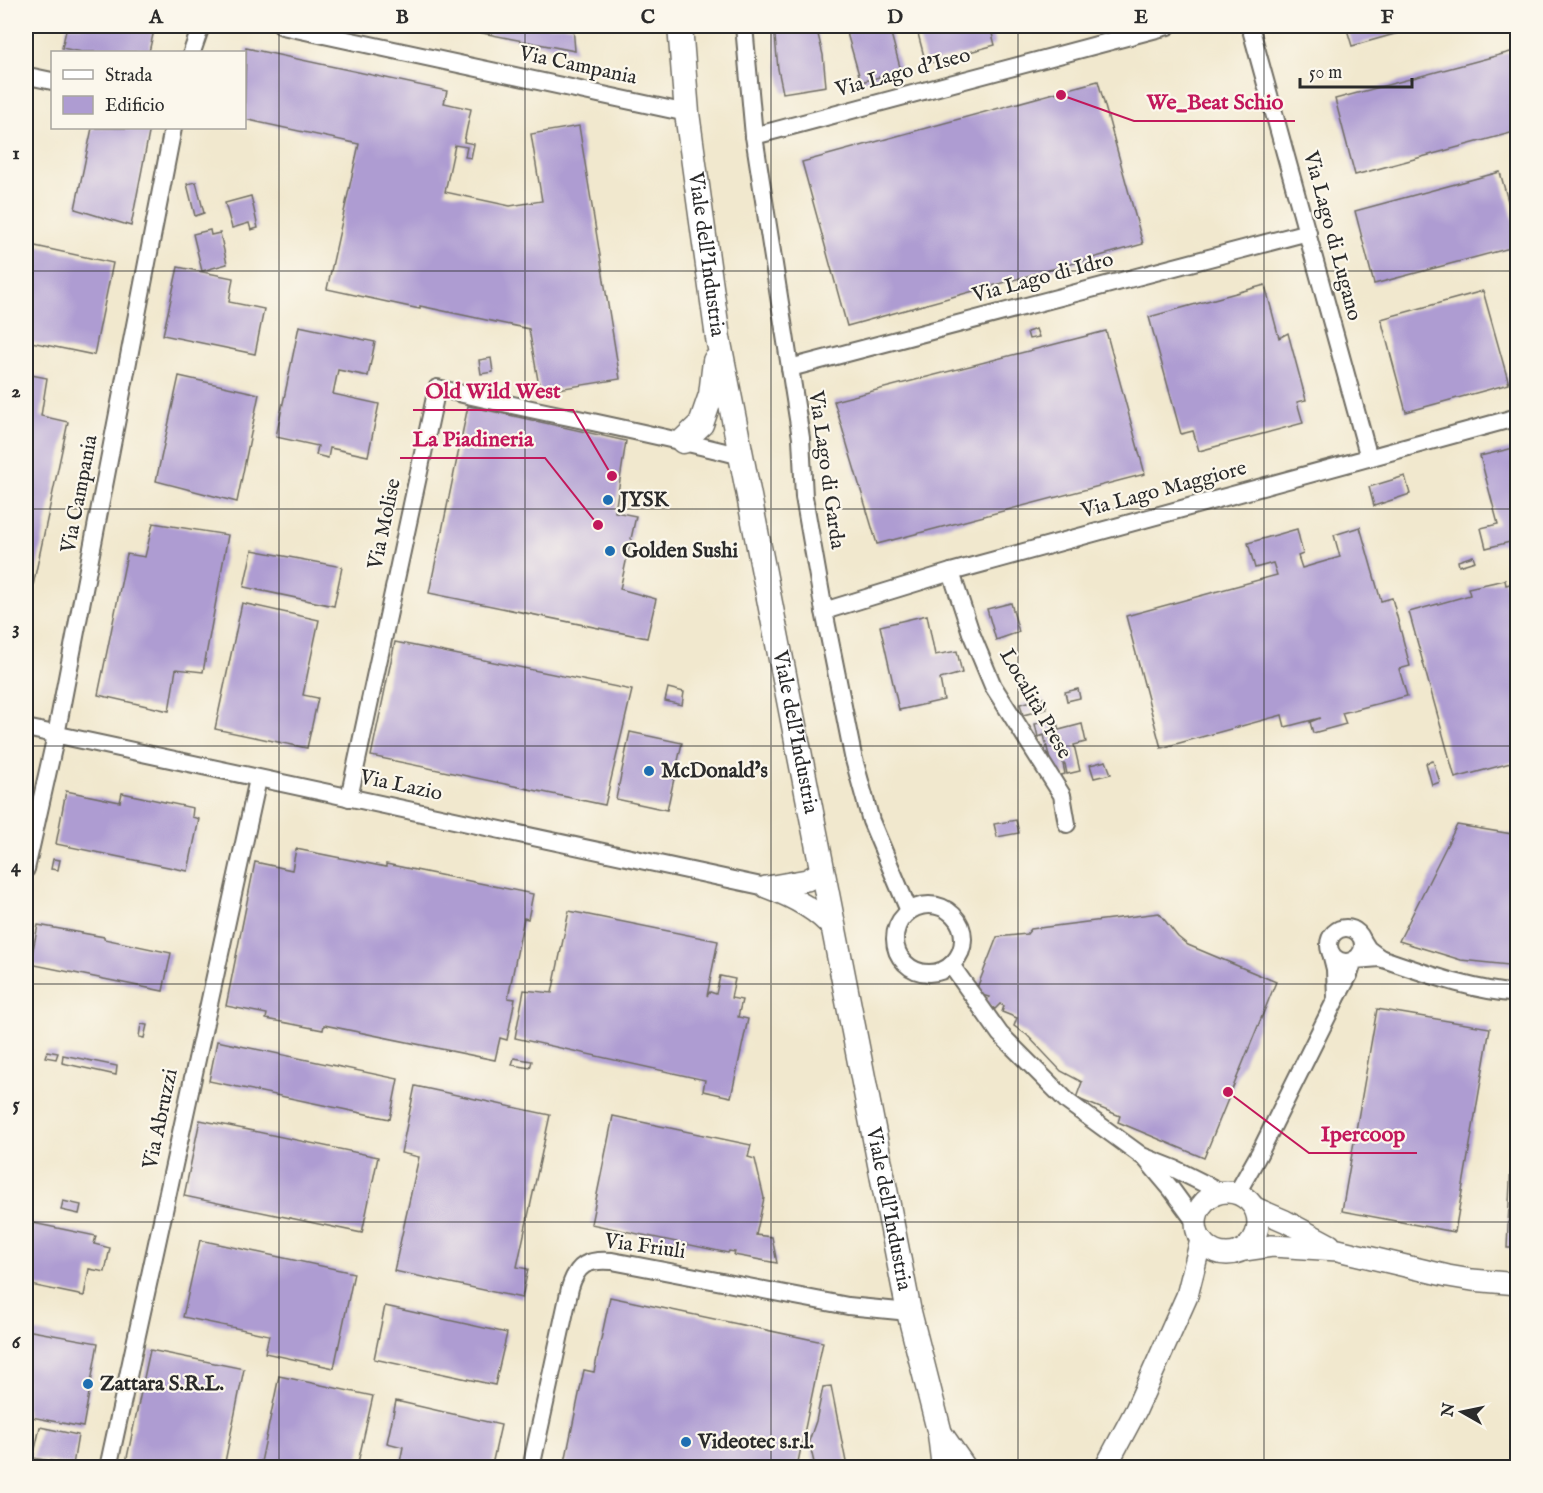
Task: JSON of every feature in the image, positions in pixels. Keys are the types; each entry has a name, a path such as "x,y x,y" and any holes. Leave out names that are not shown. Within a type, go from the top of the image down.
{"main road":[{"name":"Viale dell'Industria","path":"680,26 687,113 718,338 909,1312 940,1434 944,1467"},
{"path":"683,441 701,424 711,394 718,338"},
{"name":"Viale dell'Industria","path":"940,1434 964,1467"}],"street":[{"path":"192,51 201,26"},
{"name":"Via Campania","path":"282,26 687,113"},
{"name":"Via Lago di Garda","path":"744,26 754,136 801,438 804,497 824,611 853,756 865,799 888,865 909,910"},
{"name":"Via Lago d'Iseo","path":"754,136 1168,26"},
{"name":"Via Lago di Lugano","path":"1250,26 1369,458"},
{"path":"33,77 51,81"},
{"name":"Via Campania","path":"26,869 56,735 173,129"},
{"name":"Via Lago di Idro","path":"789,368 1308,232"},
{"name":"Via Molise","path":"350,798 437,388 683,441 741,456"},
{"name":"Via Lago Maggiore","path":"824,611 951,572 1518,417"},
{"name":"Località Prese","path":"951,572 970,633 993,686 1062,795 1067,824"},
{"name":"Via Lazio","path":"26,728 258,780 766,887"},
{"name":"Via Abruzzi","path":"108,1467 258,780"},
{"path":"766,887 807,880 822,871"},
{"path":"766,887 801,903 833,929"},
{"path":"928,905 938,906 956,918 963,938 962,948 951,965 931,974 920,973 910,968 902,960 896,951 894,939 901,918 909,910 928,905"},
{"path":"1336,999 1335,969 1329,948 1331,937 1340,929 1356,931 1368,949 1380,958 1450,982 1491,992 1518,994"},
{"path":"1105,1467 1136,1410 1187,1296 1200,1206 1213,1195 1229,1193 1259,1154 1349,975 1354,960 1361,952 1363,941"},
{"path":"1331,953 1338,960 1349,962 1380,958"},
{"path":"951,965 1000,1034 1068,1102 1143,1156 1250,1202 1255,1208 1258,1217 1256,1236 1187,1296"},
{"path":"1143,1156 1172,1190 1207,1248 1235,1252 1272,1246 1338,1250 1448,1276 1518,1284"},
{"path":"1255,1208 1285,1221 1338,1250"},
{"name":"Via Friuli","path":"531,1467 570,1288 578,1269 587,1263 600,1260 612,1261 848,1306 909,1312"}],"building":[{"path":"67,26 155,26 149,51 77,51 62,48"},
{"path":"573,26 575,51 451,27"},
{"path":"774,26 816,26 823,55 826,86 783,93"},
{"path":"845,26 889,26 901,71 861,82"},
{"path":"916,26 990,26 995,45 926,64"},
{"path":"1346,26 1423,26 1352,46"},
{"path":"246,48 447,91 444,103 471,109 464,142 474,144 471,158 465,157 467,147 455,145 445,192 510,206 542,201 531,134 579,126 620,379 540,392 529,329 327,289 359,144 246,119"},
{"path":"1518,50 1518,131 1355,175 1335,99"},
{"path":"1098,81 1143,244 847,326 802,162"},
{"path":"92,129 150,129 131,226 75,209"},
{"path":"1500,172 1518,237 1518,246 1374,284 1355,211"},
{"path":"196,182 204,213 195,216 187,184"},
{"path":"251,196 258,228 251,230 249,223 232,228 225,203"},
{"path":"210,230 211,235 220,233 227,264 202,271 193,234"},
{"path":"26,244 113,263 94,355 26,341"},
{"path":"178,267 233,278 229,302 264,309 255,354 163,335"},
{"path":"1265,285 1279,338 1288,333 1306,400 1297,402 1303,423 1199,451 1193,431 1181,434 1149,317"},
{"path":"1483,291 1509,384 1406,412 1381,319"},
{"path":"299,326 375,342 368,376 338,370 333,394 379,404 368,456 330,448 328,458 316,455 318,446 276,437"},
{"path":"1036,329 1039,337 1029,339 1027,332"},
{"path":"1106,331 1145,474 877,544 834,401"},
{"path":"491,358 493,372 481,374 479,360"},
{"path":"26,374 47,378 41,416 68,422 26,618"},
{"path":"179,376 259,394 237,502 156,481"},
{"path":"468,406 626,441 615,512 636,516 620,589 656,599 647,638 429,593"},
{"path":"1518,447 1518,540 1486,548 1481,528 1498,524 1480,456"},
{"path":"1405,476 1410,494 1374,506 1369,487"},
{"path":"153,523 228,535 203,672 176,669 169,711 98,695 127,554 145,557"},
{"path":"1360,527 1381,601 1392,598 1410,666 1399,669 1407,696 1342,713 1346,724 1313,733 1310,722 1320,718 1285,727 1282,715 1161,748 1126,616 1277,575 1273,563 1255,568 1248,543 1297,529 1303,554 1298,556 1302,568 1340,557 1334,535"},
{"path":"252,550 342,567 334,606 244,587"},
{"path":"1473,556 1475,561 1459,566 1458,561"},
{"path":"1505,580 1506,585 1518,582 1518,761 1455,778 1409,612 1470,595 1468,588"},
{"path":"242,603 319,620 303,695 318,698 307,748 215,729"},
{"path":"1011,603 1019,632 996,640 987,609"},
{"path":"927,615 935,655 957,651 962,673 940,679 944,700 899,710 880,626"},
{"path":"395,642 632,690 605,805 371,756"},
{"path":"668,688 684,692 682,705 665,701"},
{"path":"1078,689 1080,698 1067,701 1065,692"},
{"path":"1044,698 1047,709 1023,715 1020,704"},
{"path":"1056,719 1059,730 1082,724 1086,742 1074,745 1080,771 1067,774 1065,764 1063,764 1065,774 1054,777 1044,735 1038,737 1035,724"},
{"name":"McDonald's","path":"630,732 682,743 667,810 616,799"},
{"path":"1106,761 1111,774 1094,778 1090,765"},
{"path":"1433,761 1440,782 1432,785 1426,763"},
{"path":"66,791 120,802 122,793 193,808 192,817 199,819 188,871 56,844"},
{"path":"1016,820 1019,833 997,837 994,824"},
{"path":"1457,825 1518,835 1518,966 1461,960 1399,941"},
{"path":"296,849 386,867 386,864 533,894 528,919 524,918 508,998 515,999 507,1040 500,1038 495,1060 324,1025 323,1030 266,1019 267,1014 226,1006 255,862 292,870"},
{"path":"53,859 60,860 58,870 51,869"},
{"path":"569,911 718,941 707,996 710,992 716,994 720,976 735,979 731,998 742,1000 738,1017 748,1019 731,1097 703,1091 705,1080 515,1038 524,990 552,993"},
{"path":"1159,913 1178,937 1188,945 1276,982 1204,1158 1118,1122 1120,1116 1076,1098 1082,1082 1061,1071 1027,1035 1014,1026 1017,1018 1002,1012 1004,1006 1000,1004 995,1009 986,1004 989,997 975,993 997,937 1027,934 1031,929"},
{"path":"38,925 104,937 104,939 171,953 163,991 30,964"},
{"path":"1377,1009 1490,1028 1455,1232 1342,1211"},
{"path":"141,1024 147,1025 144,1038 139,1037"},
{"path":"217,1041 398,1079 390,1119 209,1081"},
{"path":"47,1051 58,1053 56,1059 45,1057"},
{"path":"63,1055 117,1066 116,1075 62,1063"},
{"path":"514,1058 532,1061 530,1068 512,1065"},
{"path":"415,1086 550,1115 517,1267 528,1269 522,1298 394,1271 419,1157 401,1153"},
{"path":"613,1116 751,1145 748,1157 755,1159 764,1198 756,1235 772,1237 777,1263 734,1255 735,1252 729,1251 728,1253 591,1224"},
{"path":"200,1120 378,1157 362,1233 184,1196"},
{"path":"1511,1161 1518,1162 1518,1248 1507,1248"},
{"path":"63,1201 81,1205 79,1214 61,1210"},
{"path":"33,1223 96,1236 94,1244 110,1248 105,1272 89,1269 84,1296 26,1284 26,1256"},
{"path":"200,1240 354,1273 334,1368 265,1353 269,1335 183,1317"},
{"path":"610,1297 823,1342 797,1467 564,1467 584,1370 594,1372"},
{"path":"385,1306 507,1333 495,1385 374,1359"},
{"path":"26,1330 98,1343 83,1427 26,1416"},
{"path":"150,1350 244,1369 224,1467 125,1467"},
{"path":"279,1376 373,1396 357,1467 260,1467"},
{"name":"Videotec s.r.l.","path":"831,1386 847,1467 815,1467 809,1441 823,1387"},
{"path":"396,1401 501,1425 492,1465 480,1462 479,1467 399,1467 403,1447 387,1443"},
{"path":"40,1427 78,1435 73,1465 33,1458"}],"place":[{"name":"We_Beat Schio","path":"1061,95"},
{"name":"Old Wild West","path":"612,476"},
{"name":"JYSK","path":"608,500"},
{"name":"La Piadineria","path":"598,525"},
{"name":"Golden Sushi","path":"610,551"},
{"name":"McDonald's","path":"649,771"},
{"name":"Ipercoop","path":"1228,1092"},
{"name":"Zattara S.R.L.","path":"88,1384"},
{"name":"Videotec s.r.l.","path":"686,1442"}]}
